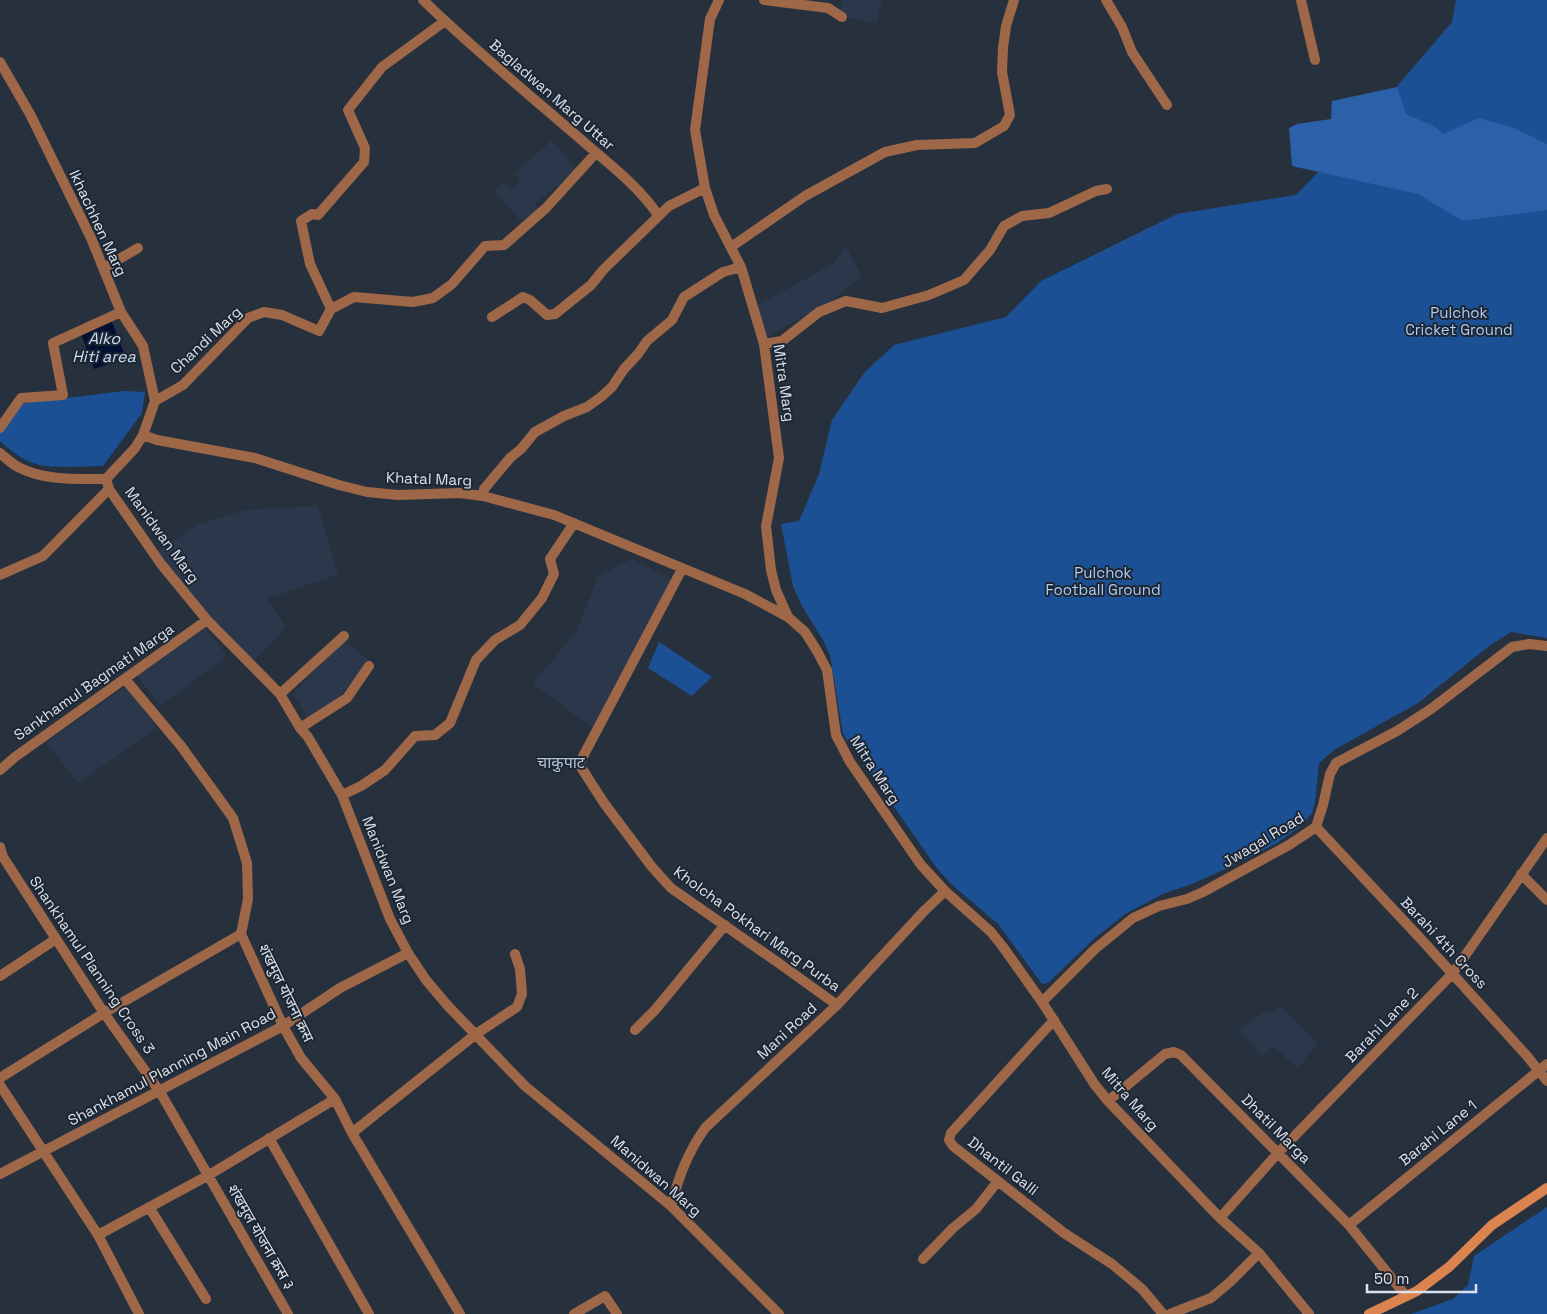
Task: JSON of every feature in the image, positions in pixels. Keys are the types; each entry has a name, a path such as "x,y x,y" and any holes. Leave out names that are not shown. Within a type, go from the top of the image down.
{"main road":[{"path":"1370,1314 1417,1291 1449,1266 1492,1225 1547,1188"}],"street":[{"name":"Bagladwan Marg Uttar","path":"423,0 634,185 648,200 658,215"},
{"name":"Mitra Marg","path":"719,0 710,19 695,130 705,188 714,215 741,267 764,344 779,458 766,526 771,570 776,590 788,617 805,632 827,670 836,735 850,762 921,865 945,892 991,932 1042,1002 1095,1085 1108,1101 1220,1218 1258,1253 1309,1314"},
{"path":"764,0 828,8 842,17"},
{"path":"731,247 805,196 885,152 917,145 975,143 1004,126 1010,116 1002,72 1003,48 1006,26 1014,0"},
{"path":"1106,0 1122,27 1132,52 1167,105"},
{"path":"1300,0 1315,60"},
{"path":"445,21 382,67 348,110 365,148 364,162 318,215 312,214 301,221 310,264 331,309 354,297 413,302 434,298 452,284 485,246 504,245 546,208 596,153"},
{"name":"Ikhachhen Marg","path":"0,62 30,114 91,238 121,312 144,346 155,401"},
{"path":"492,317 523,297 530,300 547,315 555,314 591,285 658,215 680,199 705,188"},
{"path":"764,344 782,341 819,312 846,301 882,308 929,295 964,280 990,250 1004,226 1022,216 1049,213 1096,191 1107,189"},
{"path":"104,268 138,248"},
{"path":"483,496 484,490 510,458 521,449 535,432 564,416 588,407 612,387 647,341 672,320 684,297 723,272 741,267"},
{"name":"Chandi Marg","path":"155,401 183,385 248,318 264,312 282,315 319,331 331,309"},
{"path":"0,428 21,398 63,396 53,343 121,312"},
{"path":"0,575 43,556 108,484 143,434 155,401"},
{"name":"Khatal Marg","path":"143,434 157,440 255,458 367,492 398,496 459,494 483,496 554,515 745,594 788,617"},
{"path":"0,453 19,468 40,475 108,484"},
{"name":"Manidwan Marg","path":"108,484 161,564 207,620 280,694 300,728 308,737 342,795 390,919 408,953 426,980 448,1006 525,1086 671,1206 779,1314"},
{"path":"342,795 361,786 386,770 415,736 435,735 450,723 476,660 495,640 520,624 542,598 554,574 550,559 574,523"},
{"name":"Kholcha Pokhari Marg Purba","path":"682,569 579,764 586,778 604,803 652,867 671,888 837,1005"},
{"name":"Sankhamul Bagmati Marga","path":"0,770 14,757 207,620"},
{"path":"280,694 344,636"},
{"name":"Jwagal Road","path":"1042,1002 1095,949 1133,918 1159,906 1187,899 1203,892 1289,846 1316,827 1330,774 1336,763 1396,731 1431,709 1512,647 1529,644 1547,646"},
{"path":"300,728 347,698 369,666"},
{"name":"शंखमुल योजना क्रस","path":"125,679 181,746 233,818 247,863 248,899 241,934 283,1026 301,1058 335,1099 352,1134 460,1314"},
{"name":"Barahi 4th Cross","path":"1316,827 1543,1067 1547,1081"},
{"name":"Barahi Lane 2","path":"1220,1218 1278,1153 1453,973 1547,838"},
{"name":"Shankhamul Planning Cross 3","path":"1,855 104,1013 160,1092 209,1174"},
{"path":"1521,874 1547,900"},
{"name":"Mani Road","path":"671,1206 679,1175 692,1146 705,1128 837,1005 925,910 945,892"},
{"path":"635,1030 655,1010 725,925"},
{"path":"0,1078 104,1013 241,934"},
{"path":"0,976 56,939"},
{"name":"Shankhamul Planning Main Road","path":"0,1174 44,1153 283,1026 340,988 408,953"},
{"path":"352,1134 476,1034 517,1006 522,994 520,969 515,954"},
{"name":"Dhantil Galli","path":"1054,1020 951,1133 949,1140 953,1146 1064,1233 1112,1264 1142,1289 1163,1314"},
{"name":"Dhatil Marga","path":"1108,1101 1165,1054 1174,1052 1181,1055 1349,1225 1406,1296"},
{"name":"Barahi Lane 1","path":"1349,1225 1543,1067"},
{"path":"0,1086 98,1235 139,1314"},
{"path":"98,1235 209,1174 335,1099"},
{"path":"269,1138 369,1314"},
{"name":"शंखमुल योजना क्रस ३","path":"209,1174 288,1314"},
{"path":"923,1259 953,1228 976,1209 998,1181"},
{"path":"149,1207 206,1299"},
{"path":"1170,1314 1211,1298 1230,1282 1258,1253"},
{"path":"574,1314 605,1296 617,1314"}],"shaded area":[{"path":"842,0 882,0 876,23 849,18 840,10"},
{"path":"1397,87 1406,114 1434,126 1443,134 1479,118 1514,128 1547,144 1547,210 1463,221 1418,194 1292,166 1289,128 1297,124 1331,119 1332,101"},
{"path":"551,141 576,170 535,204 539,209 532,216 520,220 494,190 503,182 510,190 521,181 515,173"},
{"path":"845,245 862,276 830,302 767,337 756,306 834,263"},
{"path":"318,506 338,574 267,599 286,627 251,664 156,552 197,525 245,510"},
{"path":"631,559 674,580 594,729 533,683 577,631 598,576"},
{"path":"203,625 227,656 160,706 137,675"},
{"path":"344,641 370,661 333,703 307,717 293,694"},
{"path":"128,685 156,729 78,783 46,742"},
{"path":"1282,1006 1317,1044 1298,1068 1272,1046 1263,1056 1239,1031 1265,1011 1269,1013"}],"green space":[{"name":"Pulchok Football Ground","path":"1456,0 1547,0 1547,638 1511,632 1489,646 1418,703 1334,750 1319,763 1315,803 1312,813 1300,827 1277,843 1230,867 1163,894 1125,914 1095,938 1048,983 1042,984 998,924 951,884 936,867 843,734 830,655 802,606 793,586 781,524 799,521 819,474 832,420 864,373 894,345 1006,317 1041,281 1177,214 1296,195 1369,119 1452,22"},
{"path":"124,391 145,392 142,413 103,466 42,466 17,455 0,441 0,430 18,404"},
{"path":"659,642 712,677 692,696 648,668"},
{"path":"1547,1207 1547,1314 1411,1314 1453,1299 1468,1285 1474,1256"}],"water":[{"name":"Alko Hiti area","path":"110,317 126,358 94,369 80,331"}],"district":[{"name":"चाकुपाट","path":"561,762"}],"park label":[{"name":"Pulchok Cricket Ground","path":"1459,322"}]}
